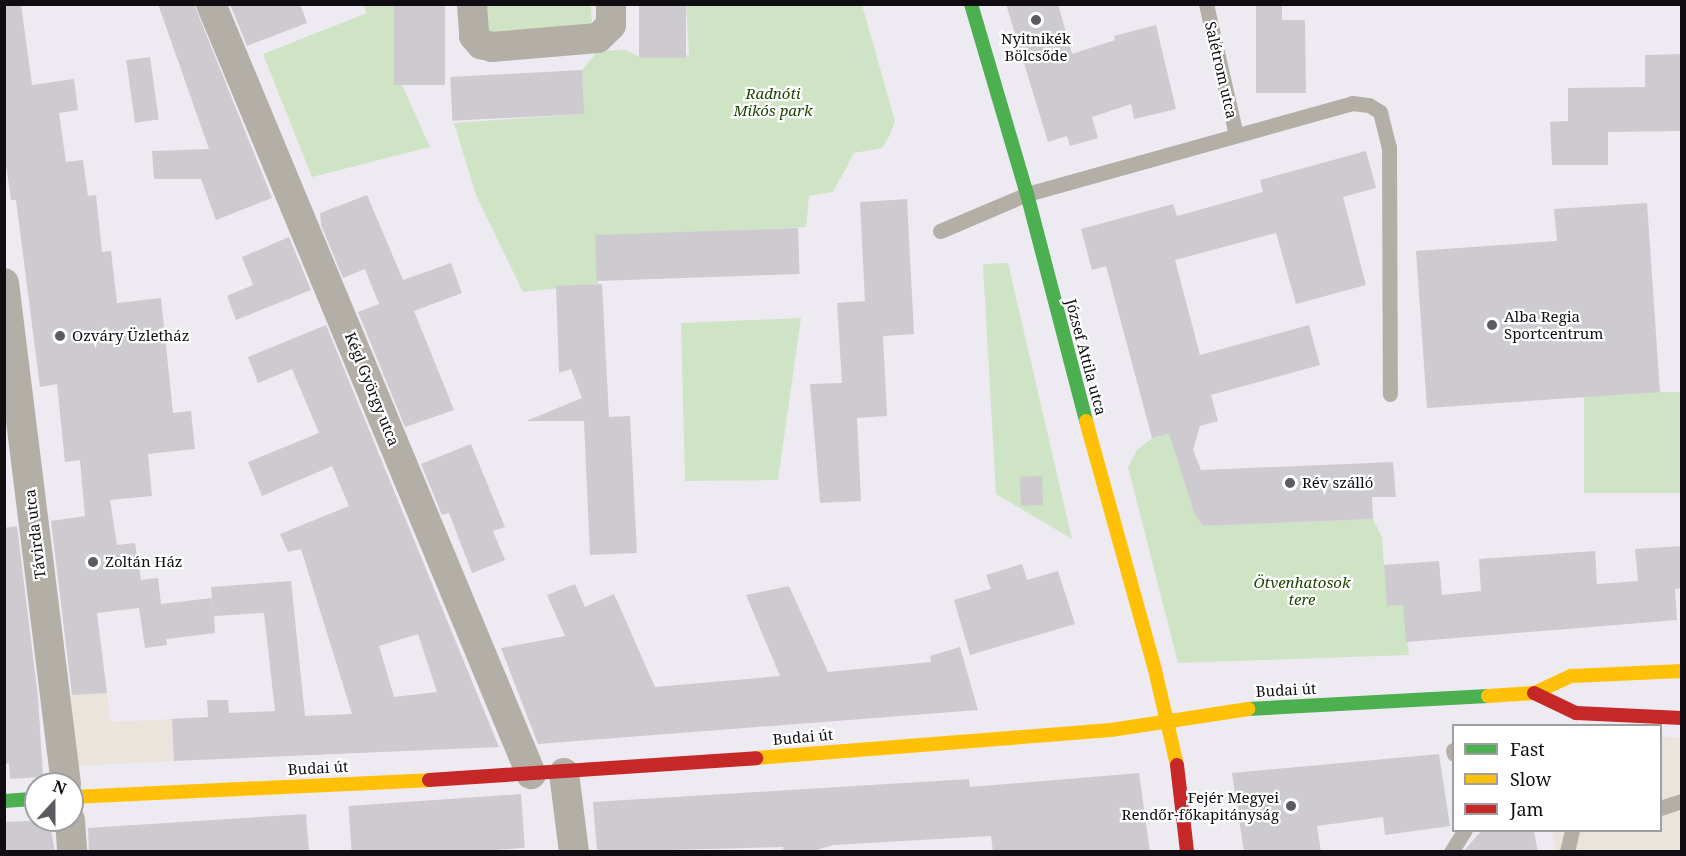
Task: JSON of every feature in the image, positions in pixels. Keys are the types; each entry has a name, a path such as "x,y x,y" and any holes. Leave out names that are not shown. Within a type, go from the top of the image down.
{"street":[{"name":"Kégl György utca","path":"211,4 531,774"},
{"path":"471,4 474,36 481,44 492,47 597,39 611,25 611,4"},
{"name":"József Attila utca","path":"971,4 1027,194 1119,550 1167,719 1187,852"},
{"name":"Távirda utca","path":"4,283 65,772"},
{"name":"Budai út","path":"84,795 564,773 1111,730 1224,710 1534,693 1571,676 1682,671"},
{"name":"Budai út","path":"1534,693 1576,713 1606,721 1682,718"},
{"path":"564,773 574,852"},
{"path":"4,801 24,800"},
{"path":"71,832 72,852"}],"lane":[{"name":"Salétrom utca","path":"1206,4 1236,135"},
{"path":"940,231 1027,194 1352,103 1380,112 1389,147 1390,394"},
{"path":"1662,807 1682,801"},
{"path":"1452,852 1464,832"},
{"path":"1567,852 1572,832"}],"shaded area":[{"path":"107,693 111,722 172,719 174,761 78,766 70,695"},
{"path":"1662,737 1681,738 1681,851 1556,851 1552,832 1662,832"}],"green space":[{"name":"Radnóti Mikós park","path":"686,4 862,5 895,121 890,135 882,148 854,153 833,192 809,196 806,227 596,238 598,284 523,292 476,195 454,123 584,114 582,70 598,51 626,50 642,58 689,55"},
{"path":"363,5 395,5 394,67 430,147 312,177 263,54 367,13"},
{"path":"487,5 591,5 592,26 488,32"},
{"path":"1008,263 1072,539 996,494 983,264"},
{"path":"801,318 778,480 685,481 681,323"},
{"path":"1584,392 1681,392 1681,493 1584,493"},
{"name":"Ötvenhatosok tere","path":"1169,434 1194,513 1203,526 1373,519 1382,537 1387,606 1403,605 1409,655 1178,663 1128,467 1137,450 1152,438"}],"building":[{"path":"4,4 21,4 32,85 74,79 78,110 59,113 66,162 83,160 88,196 96,195 102,252 111,251 117,303 161,298 173,413 191,411 195,449 148,454 152,496 110,500 117,545 135,543 141,580 158,578 161,604 212,598 211,587 291,581 305,716 352,714 301,549 288,552 280,534 349,506 332,466 262,496 248,462 319,433 292,369 258,383 248,357 326,325 499,747 174,761 172,719 208,717 207,700 228,700 229,713 275,711 264,613 214,616 215,633 166,639 167,645 145,648 139,608 97,613 107,693 72,695 51,521 85,516 80,460 65,462 57,384 40,387 16,200 11,200 4,150","holes":["418,634 437,692 394,697 379,646"]},
{"path":"158,4 194,4 272,198 216,220 201,179 154,179 152,151 209,149"},
{"path":"230,4 300,4 307,23 247,46"},
{"path":"394,4 445,4 445,85 394,85"},
{"path":"639,4 686,4 686,58 639,58"},
{"path":"1006,4 1058,4 1072,54 1115,40 1114,36 1156,25 1176,109 1134,119 1131,104 1092,117 1098,138 1070,146 1067,136 1048,142"},
{"path":"1256,4 1282,4 1282,20 1305,20 1306,93 1256,93"},
{"path":"1682,54 1682,131 1608,132 1608,165 1552,165 1550,122 1568,121 1568,88 1645,87 1645,55"},
{"path":"150,57 159,119 135,123 126,60"},
{"path":"582,70 584,114 452,121 450,77"},
{"path":"1366,151 1376,188 1343,197 1366,285 1296,304 1276,233 1175,260 1200,355 1309,325 1320,365 1211,395 1218,421 1200,426 1193,450 1201,470 1393,462 1396,497 1372,497 1373,519 1203,526 1194,513 1169,434 1152,438 1106,266 1092,270 1081,229 1173,204 1177,216 1263,192 1260,180"},
{"path":"367,195 403,280 451,263 462,293 414,311 454,410 405,427 358,312 379,304 365,269 343,278 321,225 320,213"},
{"path":"907,199 914,334 883,336 887,416 857,418 861,501 820,503 810,384 842,383 837,303 865,301 860,202"},
{"path":"1647,203 1660,392 1427,408 1416,251 1557,241 1554,209"},
{"path":"798,228 800,274 597,281 595,235"},
{"path":"289,237 311,290 236,320 227,296 253,285 242,257"},
{"path":"602,284 609,417 630,416 637,553 590,555 584,421 526,421 582,398 571,369 559,373 556,286"},
{"path":"471,444 505,527 493,531 505,560 472,573 449,513 442,515 421,464"},
{"path":"1042,476 1043,505 1021,506 1020,477"},
{"path":"17,526 38,697 43,772 24,772 24,778 10,779 9,763 4,764 4,528"},
{"path":"1682,546 1682,588 1675,589 1677,620 1406,642 1403,605 1387,606 1384,565 1439,561 1442,595 1481,591 1479,559 1595,551 1597,584 1638,581 1635,549"},
{"path":"1022,564 1027,580 1058,571 1075,624 970,655 954,600 991,589 986,575"},
{"path":"575,584 585,607 614,594 655,687 780,676 746,595 789,586 828,672 931,662 930,656 960,647 978,710 538,744 501,648 565,636 547,595"},
{"path":"1439,754 1450,826 1385,835 1383,817 1317,826 1321,852 1244,852 1232,773"},
{"path":"1139,773 1150,852 993,852 991,836 833,845 810,852 784,852 783,847 597,852 593,802 969,779 970,787"},
{"path":"521,794 525,848 466,852 352,852 348,806"},
{"path":"306,814 309,852 89,852 88,828"},
{"path":"24,821 24,832 51,832 55,852 4,852 4,822"},
{"path":"1480,832 1534,832 1538,852 1463,852"}],"traffic: fast":[{"path":"971,4 1027,194 1086,421"},
{"path":"1248,709 1488,696"},
{"path":"4,801 24,800"}],"traffic: slow":[{"path":"1086,421 1155,670 1177,765"},
{"path":"1488,696 1534,693 1571,676 1682,671"},
{"path":"756,758 1111,730 1248,709"},
{"path":"84,796 429,780"}],"traffic: jam":[{"path":"1534,693 1576,713 1682,718"},
{"path":"429,780 756,758"},
{"path":"1177,765 1187,852"}],"place":[{"name":"Nyitnikék Bölcsőde","path":"1036,20"},
{"name":"Alba Regia Sportcentrum","path":"1492,325"},
{"name":"Ozváry Üzletház","path":"60,336"},
{"name":"Rév szálló","path":"1290,483"},
{"name":"Zoltán Ház","path":"93,562"},
{"name":"Fejér Megyei Rendőr-főkapitányság","path":"1291,806"}]}
